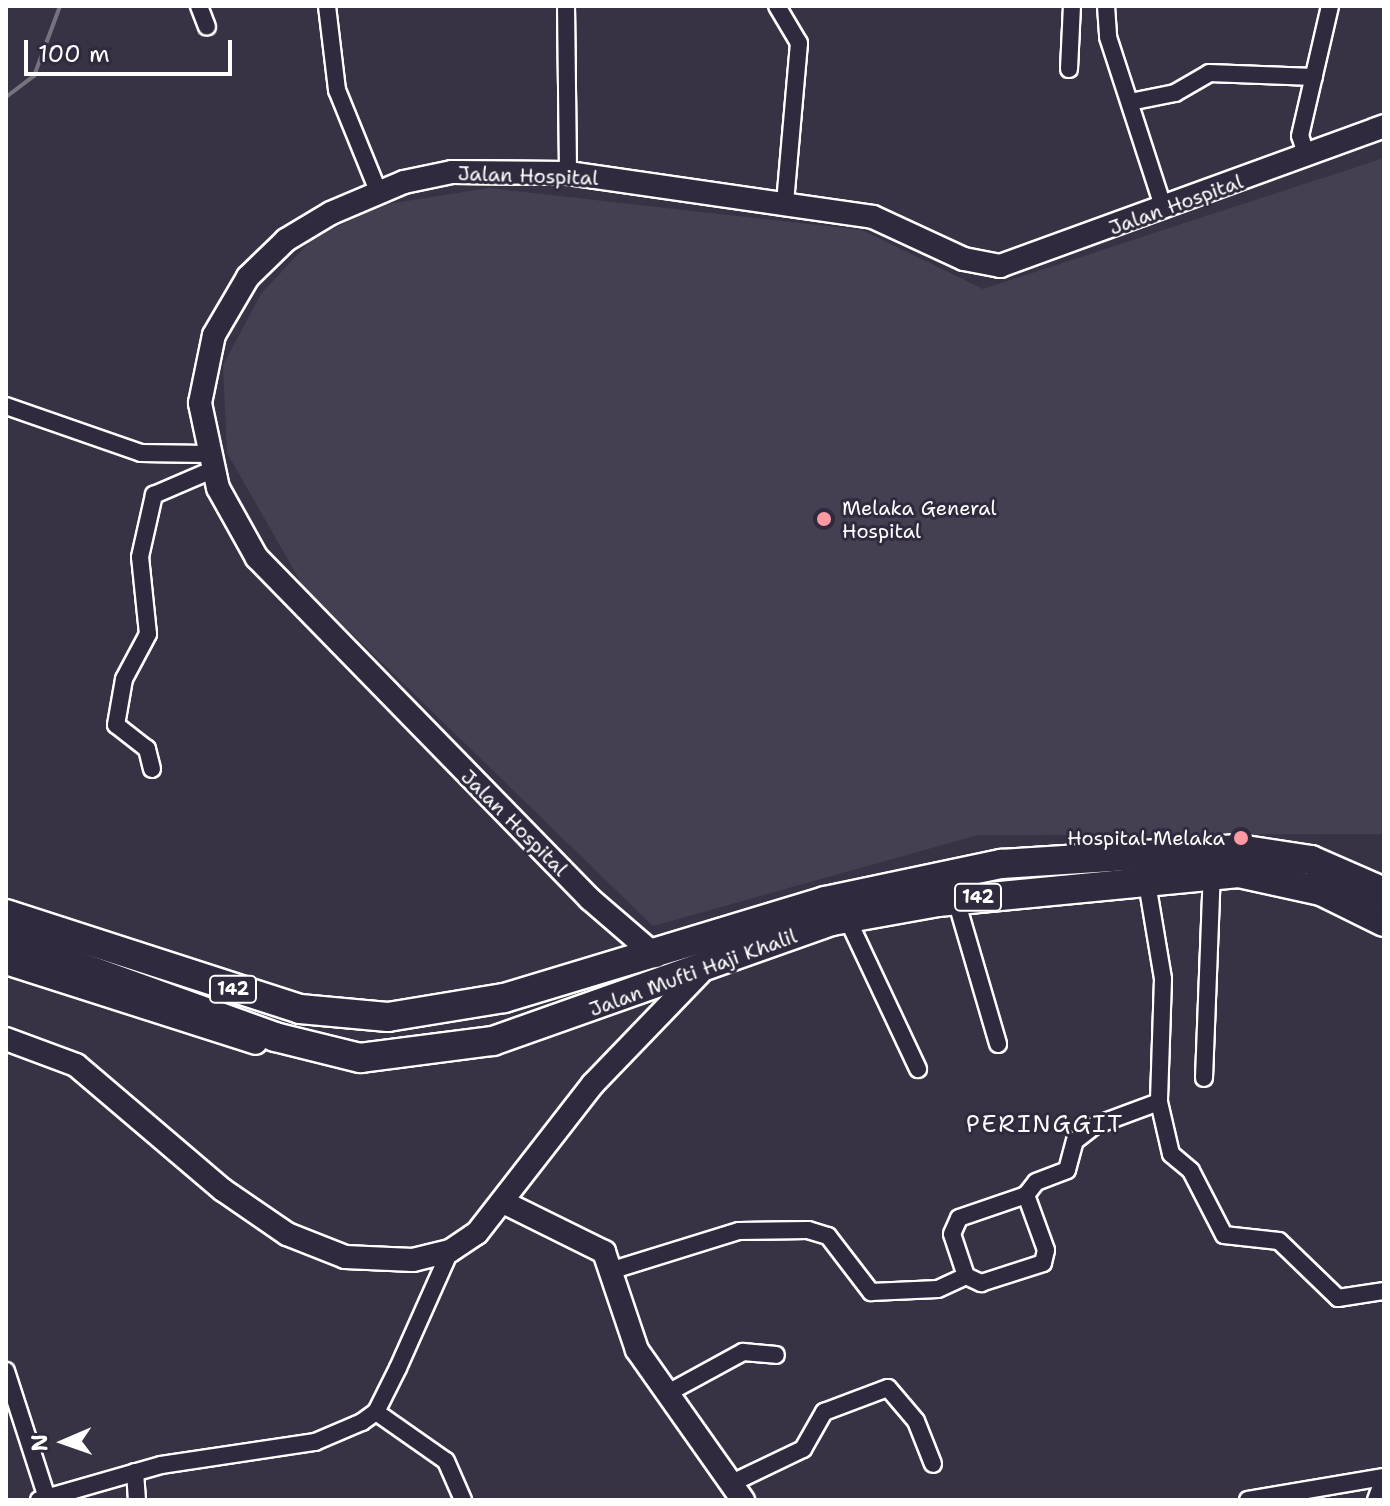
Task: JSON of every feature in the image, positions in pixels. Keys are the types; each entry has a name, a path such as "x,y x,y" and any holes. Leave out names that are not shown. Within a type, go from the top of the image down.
{"highway":[{"name":"Jalan Mufti Haji Khalil","path":"6,914 300,1009 345,1015 469,1006 622,967 825,901 1001,864 1076,857 1270,852 1311,860 1384,892"},
{"name":"Jalan Mufti Haji Khalil","path":"360,1058 493,1041 699,974 847,918 956,900 1212,872 1321,891 1384,922"},
{"name":"142","path":"6,940 275,1037 360,1058"}],"street":[{"path":"199,6 207,27"},
{"path":"327,6 337,90 378,191"},
{"path":"566,6 568,173"},
{"path":"777,6 799,43 785,204"},
{"path":"1069,69 1072,6"},
{"path":"1106,6 1130,102 1164,209"},
{"path":"1307,157 1300,136 1330,6"},
{"path":"1130,102 1175,93 1209,73 1314,77"},
{"name":"Jalan Hospital","path":"656,956 622,927 296,606 257,558 210,462 200,403 206,357 242,287 286,240 378,191 452,172 568,173 873,217 964,259 1000,266 1307,157 1384,126"},
{"path":"6,406 141,453 210,462"},
{"path":"152,769 147,749 116,725 124,679 146,647 140,557 154,495 210,462"},
{"path":"1204,1078 1212,872"},
{"path":"1146,877 1165,1017 1159,1102 1171,1154 1191,1171 1224,1235 1279,1241 1338,1298 1384,1291"},
{"path":"956,900 998,1044"},
{"path":"847,918 918,1069"},
{"path":"622,927 622,967"},
{"name":"Jalan Mufti Haji Khalil","path":"6,963 299,1056 360,1058"},
{"path":"6,1371 43,1499 135,1472 315,1442 376,1412 450,1251 503,1202 593,1084 699,974"},
{"path":"7,1041 76,1065 223,1190 304,1243 370,1261 450,1251"},
{"path":"966,1276 953,1225 1026,1195 1036,1182 1067,1170 1075,1141 1094,1126 1159,1102"},
{"path":"613,1270 739,1231 808,1230 828,1236 852,1276 882,1296 922,1294 966,1276 990,1281 1043,1263 1046,1250 1026,1195"},
{"path":"503,1202 536,1223 593,1240 613,1270 631,1338 666,1394 738,1492 803,1449 824,1412 888,1388 916,1421 933,1464"},
{"path":"666,1394 743,1352 776,1355"},
{"path":"376,1412 446,1461 463,1500"},
{"path":"135,1472 137,1500"},
{"path":"1248,1500 1384,1478 1376,1500"}],"shaded area":[{"name":"Melaka General Hospital","path":"1384,158 1383,834 978,835 653,926 303,586 227,453 223,365 261,294 311,240 381,205 489,188 862,230 983,289"}],"waterway":[{"path":"6,97 34,76 60,6"}],"place":[{"name":"Melaka General Hospital","path":"824,519"},
{"name":"Hospital Melaka","path":"1241,838"}],"district":[{"name":"PERINGGIT","path":"1045,1125"}]}
